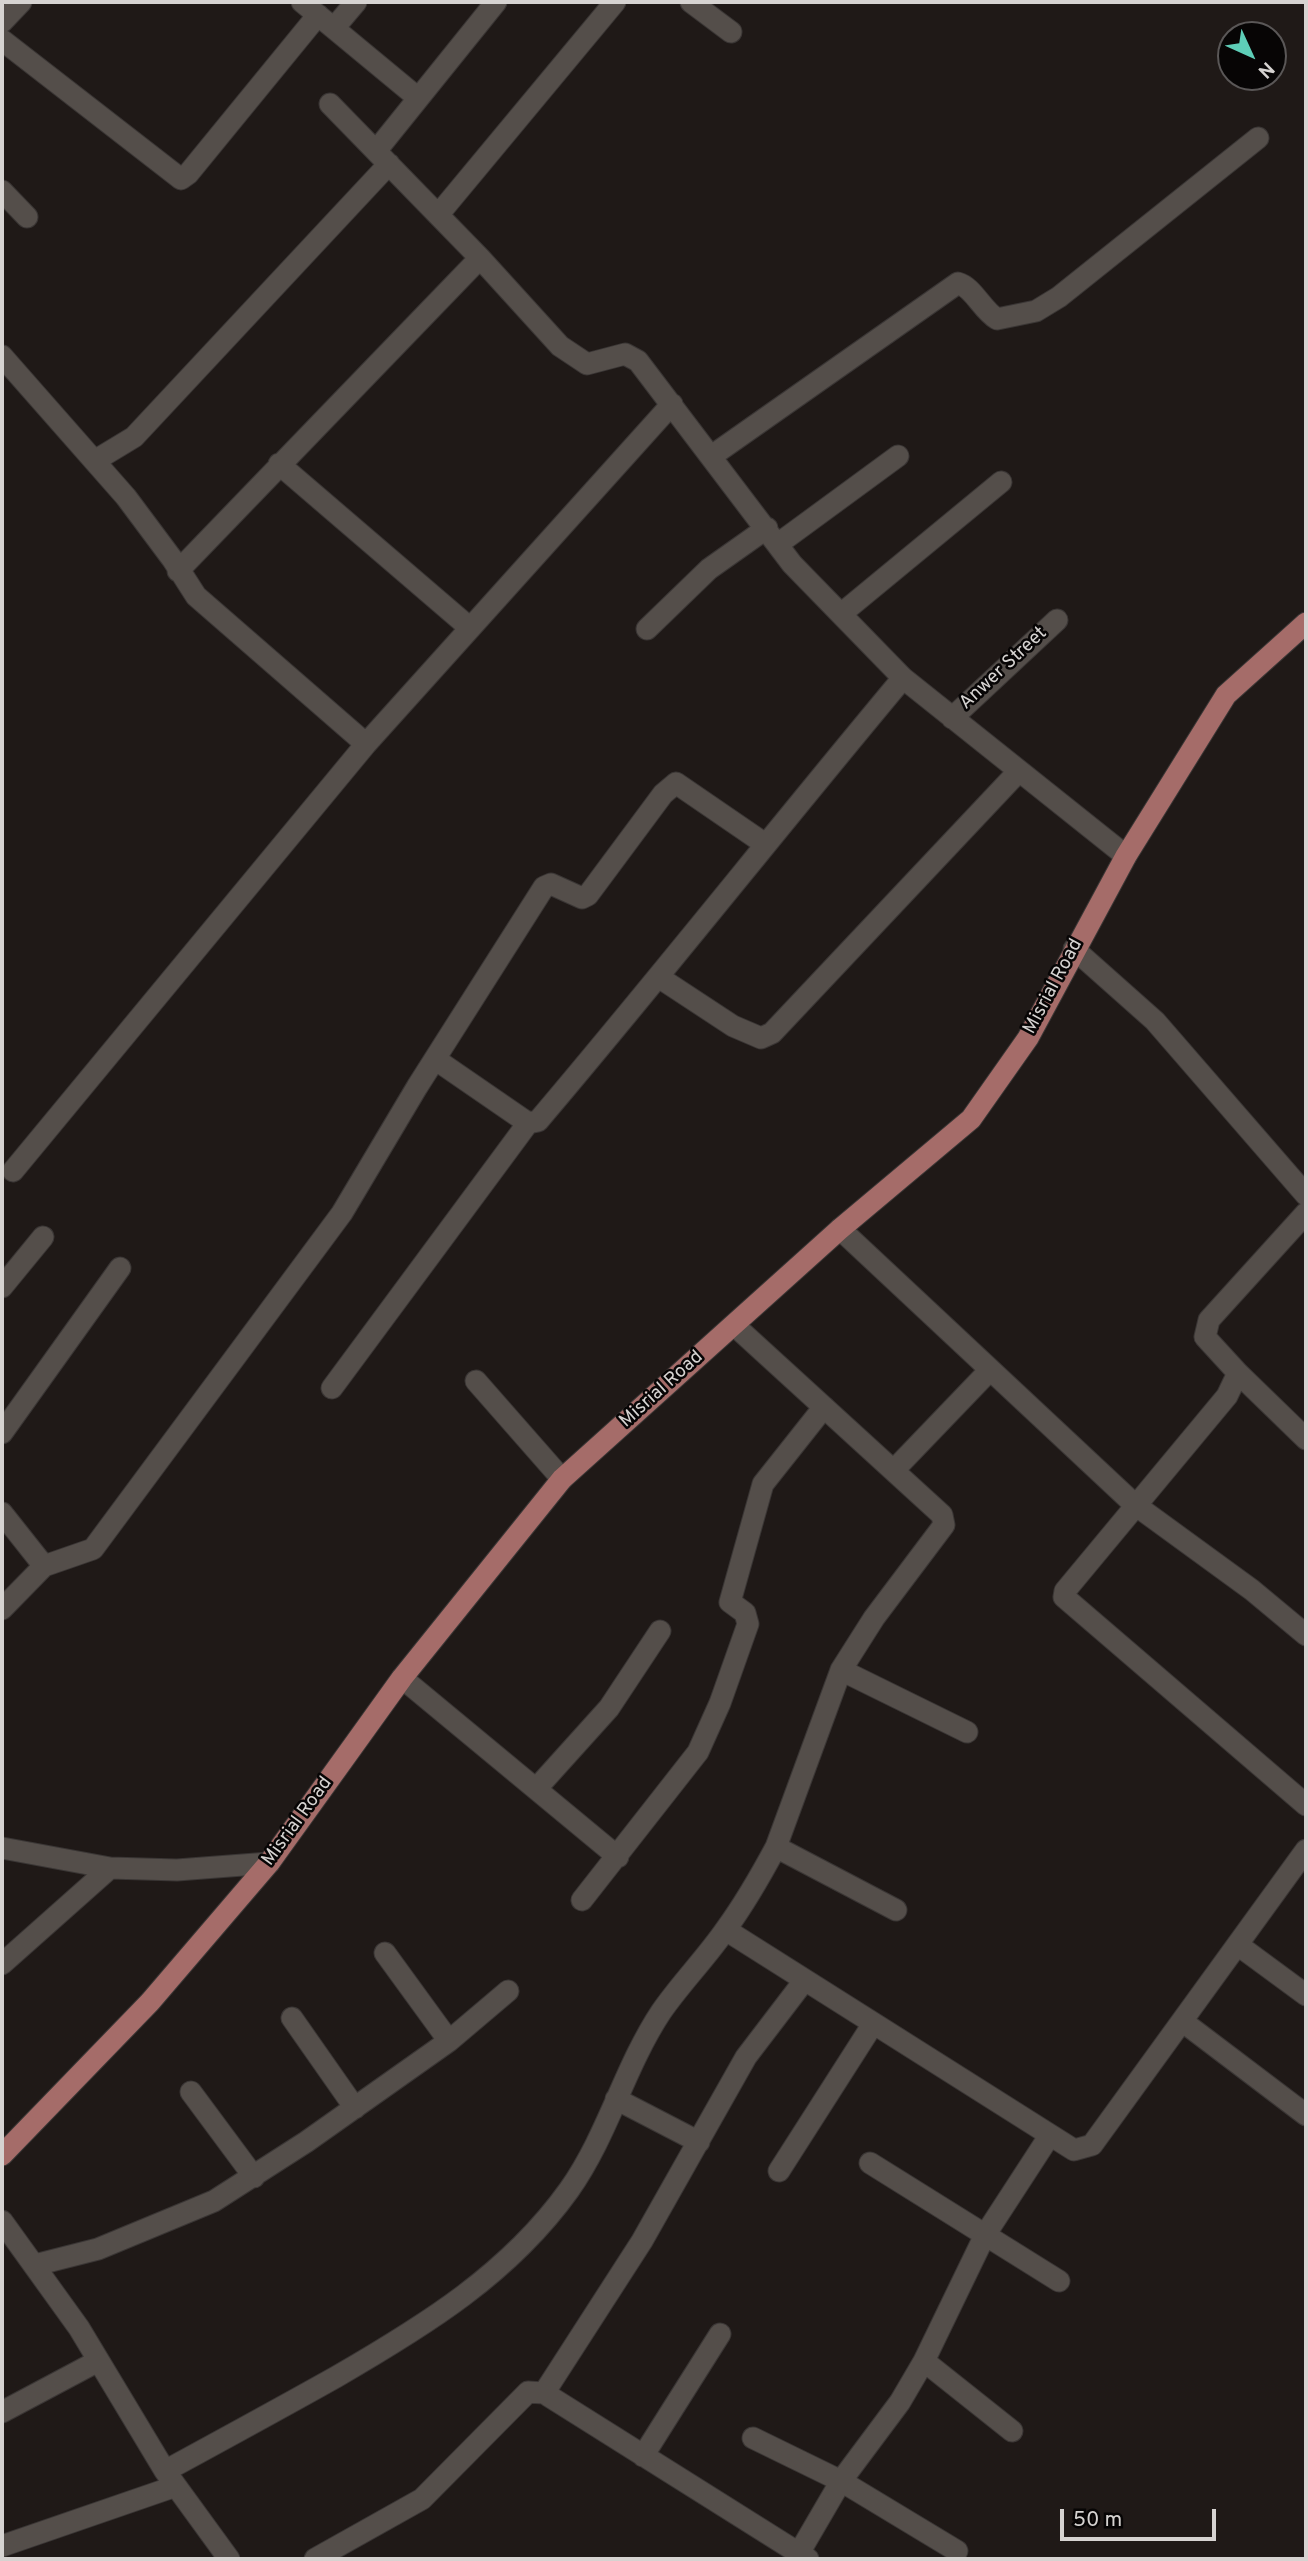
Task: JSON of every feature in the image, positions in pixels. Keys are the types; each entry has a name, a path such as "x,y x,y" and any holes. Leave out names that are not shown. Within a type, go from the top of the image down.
{"main road":[{"name":"Misrial Road","path":"2,2155 150,2003 269,1863 402,1678 562,1479 839,1229 971,1119 1028,1038 1126,856 1226,695 1306,623"}],"street":[{"path":"2,22 21,2"},
{"path":"2,40 181,179 188,174 318,15 356,2"},
{"path":"96,460 134,438 382,158 418,98 496,2"},
{"path":"438,215 615,2"},
{"path":"691,2 731,32"},
{"path":"318,15 418,98"},
{"path":"330,104 480,258 560,346 587,363 625,354 633,356 713,455 792,564 902,678 1126,856"},
{"path":"713,455 951,286 964,284 985,312 997,319 1035,311 1059,297 1258,138"},
{"path":"2,191 27,217"},
{"path":"178,571 480,258"},
{"path":"2,356 96,460 173,560 196,596 366,744"},
{"path":"13,1171 366,744 672,404"},
{"path":"647,629 709,569 772,536 898,456"},
{"path":"279,464 470,628"},
{"path":"841,614 1001,482"},
{"name":"Anwer Street","path":"951,718 1057,620"},
{"path":"332,1388 528,1123 538,1121 660,978 765,844 902,678"},
{"path":"660,978 733,1026 761,1038 772,1033 1018,772"},
{"path":"2,1609 44,1566 93,1549 342,1213 544,887 551,884 582,898 588,895 672,786 679,783 765,844"},
{"path":"1074,949 1155,1021 1306,1195"},
{"path":"435,1059 528,1123"},
{"path":"1306,1213 1209,1320 1205,1328 1205,1337 1306,1440"},
{"path":"839,1229 1134,1504 1252,1590 1306,1635"},
{"path":"2,1287 43,1237"},
{"path":"2,1433 120,1268"},
{"path":"2,2546 170,2479 421,2327 495,2272 536,2230 570,2189 600,2137 615,2099 662,2012 726,1930 776,1847 841,1670 874,1618 944,1525 942,1514 734,1325"},
{"path":"894,1470 990,1370"},
{"path":"1238,1373 1227,1396 1134,1504 1065,1591 1064,1597 1306,1805"},
{"path":"476,1381 562,1479"},
{"path":"582,1900 698,1752 720,1703 748,1624 745,1613 730,1602 763,1484 824,1407"},
{"path":"2,1513 44,1566"},
{"path":"536,1789 610,1708 660,1631"},
{"path":"841,1670 967,1732"},
{"path":"402,1678 618,1857"},
{"path":"776,1847 896,1910"},
{"path":"2,1848 110,1868 177,1870 269,1863"},
{"path":"726,1930 1074,2150 1092,2144 1306,1850"},
{"path":"2,1964 110,1868"},
{"path":"1238,1945 1306,1995"},
{"path":"385,1953 449,2041"},
{"path":"544,2393 642,2241 746,2057 804,1981"},
{"path":"35,2265 98,2249 214,2201 355,2108 449,2041 508,1992"},
{"path":"292,2018 355,2108"},
{"path":"1182,2021 1306,2115"},
{"path":"779,2171 873,2024"},
{"path":"191,2092 254,2177"},
{"path":"615,2099 699,2142"},
{"path":"315,2559 422,2499 528,2392 544,2393 804,2556 841,2481 900,2402 924,2361 985,2235 1050,2135"},
{"path":"870,2163 1059,2281"},
{"path":"2,2221 99,2361 170,2479 229,2559"},
{"path":"643,2456 720,2334"},
{"path":"2,2412 99,2361"},
{"path":"924,2361 1012,2431"},
{"path":"753,2438 841,2481 957,2551"}]}
